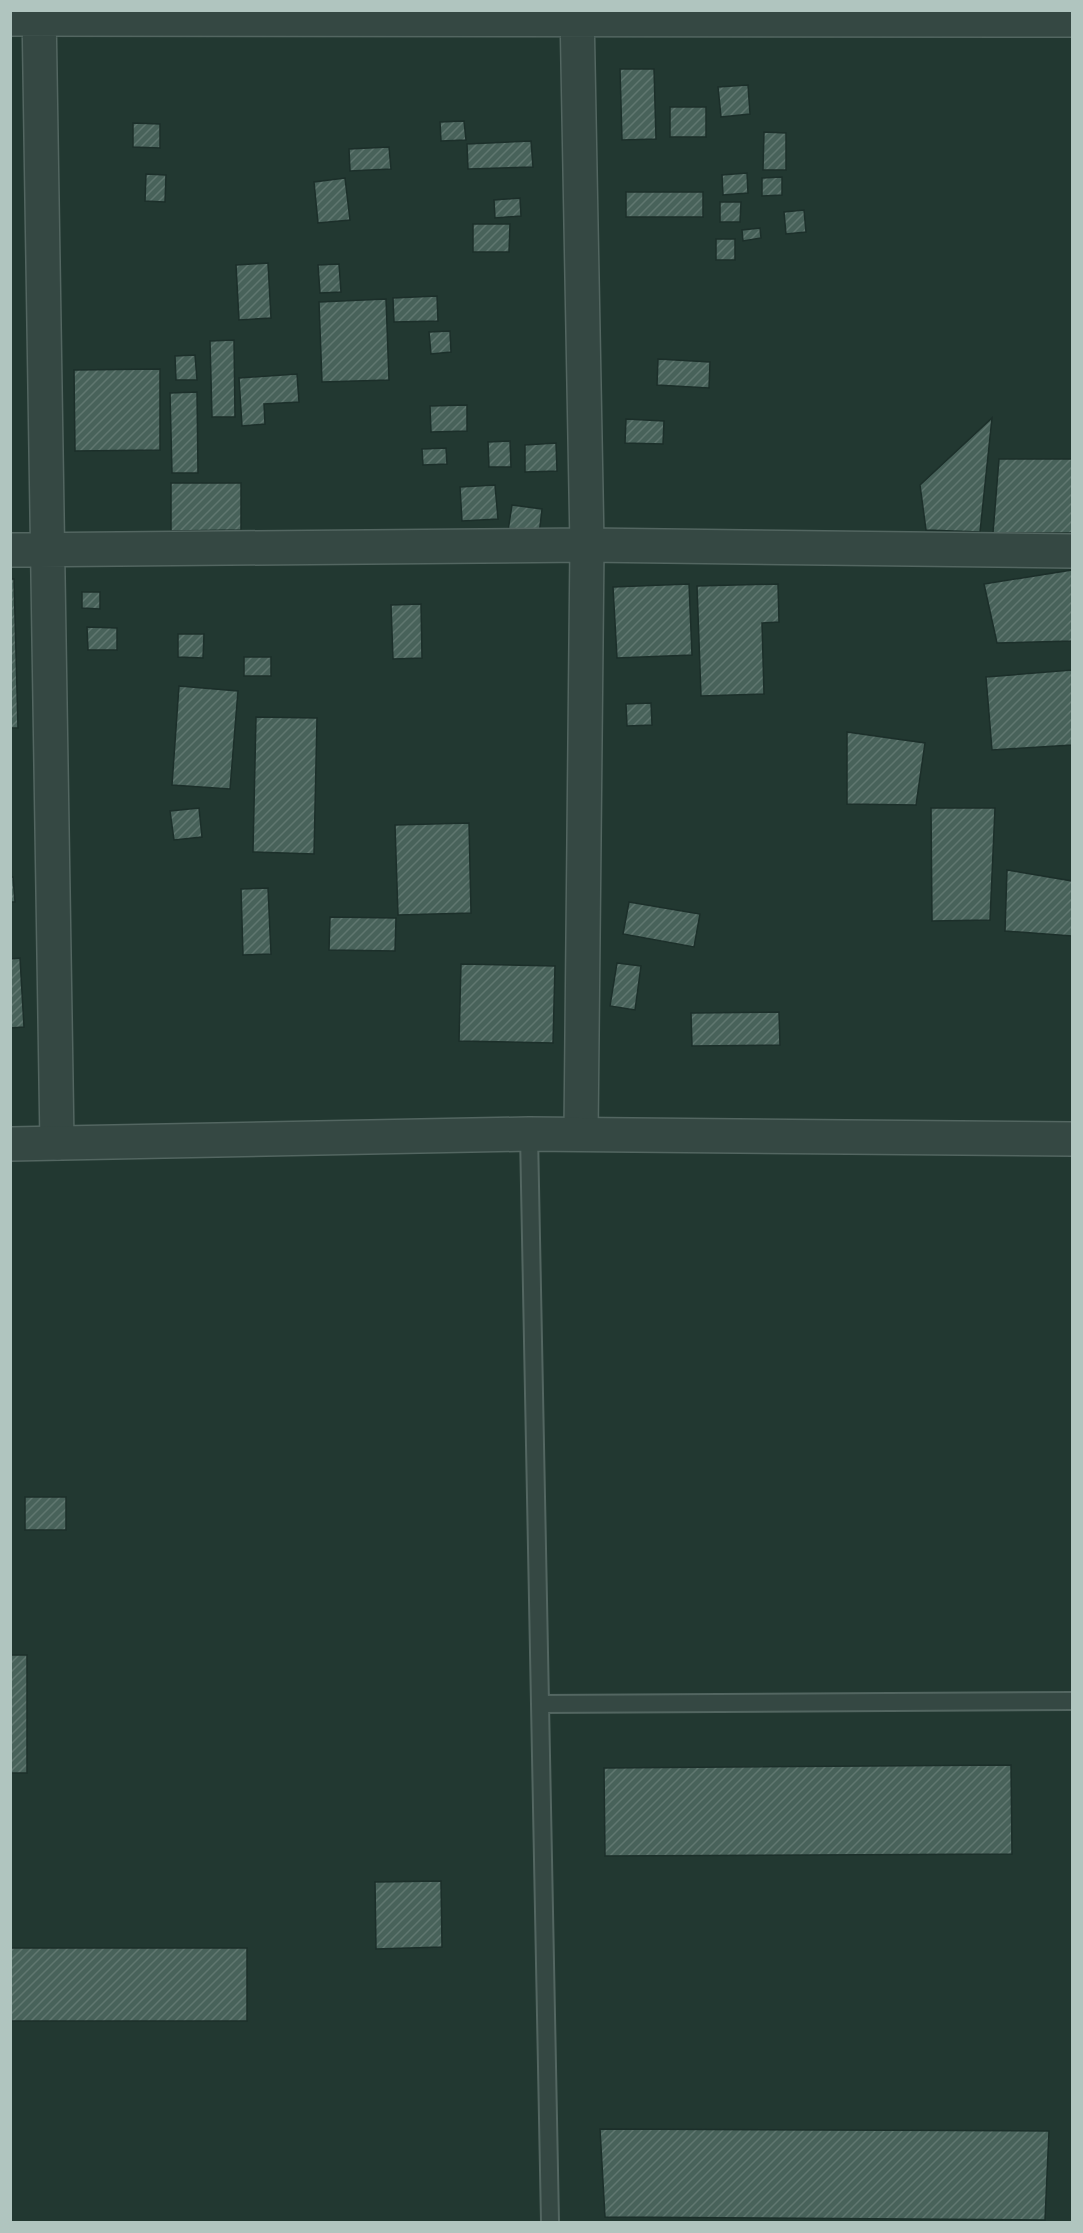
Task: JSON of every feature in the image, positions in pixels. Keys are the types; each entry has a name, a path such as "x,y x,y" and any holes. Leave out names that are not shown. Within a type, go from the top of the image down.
{"street":[{"path":"577,14 587,545 581,1134"},
{"path":"57,1143 48,551 30,16 577,14 1072,20"},
{"path":"10,550 587,545 1072,551"},
{"path":"10,1144 529,1134 1072,1139"}],"lane":[{"path":"529,1134 550,2223"},
{"path":"540,1704 1072,1701"}],"building":[{"path":"620,69 654,69 656,139 622,140"},
{"path":"748,85 750,114 721,117 718,87"},
{"path":"670,107 706,107 706,137 670,137"},
{"path":"464,121 466,140 441,141 440,122"},
{"path":"133,123 160,124 160,148 133,147"},
{"path":"764,132 786,133 786,170 763,170"},
{"path":"531,141 533,167 468,169 467,144"},
{"path":"389,147 391,169 350,171 349,149"},
{"path":"747,173 748,193 723,195 722,175"},
{"path":"146,174 166,175 165,202 145,201"},
{"path":"782,177 782,195 762,196 762,178"},
{"path":"345,178 350,220 318,223 314,182"},
{"path":"626,192 703,192 703,217 626,217"},
{"path":"520,198 521,216 495,218 494,200"},
{"path":"720,202 741,202 740,222 720,222"},
{"path":"804,210 806,232 786,234 784,212"},
{"path":"473,224 510,224 509,252 473,252"},
{"path":"760,228 761,238 743,241 742,230"},
{"path":"716,239 735,239 735,260 716,260"},
{"path":"268,263 271,318 239,320 236,265"},
{"path":"339,264 341,292 320,293 318,265"},
{"path":"437,296 438,321 394,322 393,298"},
{"path":"386,299 389,380 322,382 319,302"},
{"path":"450,331 451,352 431,354 429,332"},
{"path":"234,340 235,417 212,417 210,341"},
{"path":"195,355 197,380 176,380 175,356"},
{"path":"658,359 710,362 709,388 657,385"},
{"path":"160,369 160,450 75,451 74,370"},
{"path":"297,374 299,402 264,404 265,424 242,426 239,378"},
{"path":"197,392 198,473 172,473 170,393"},
{"path":"467,405 467,431 431,432 430,406"},
{"path":"992,418 980,532 926,530 920,485"},
{"path":"626,419 664,421 663,444 625,443"},
{"path":"510,441 511,467 489,467 488,442"},
{"path":"556,443 557,471 525,472 525,445"},
{"path":"446,448 447,464 423,465 422,449"},
{"path":"999,459 1072,459 1072,533 993,533"},
{"path":"171,483 241,483 241,530 171,531"},
{"path":"495,485 498,519 462,521 460,487"},
{"path":"512,505 542,509 539,535 508,531"},
{"path":"1072,570 1072,641 997,643 984,584"},
{"path":"10,579 14,579 18,728 10,728"},
{"path":"689,584 692,655 617,658 613,587"},
{"path":"778,584 779,622 762,623 764,694 701,696 697,586"},
{"path":"82,592 100,592 100,609 82,608"},
{"path":"421,604 422,658 393,659 391,605"},
{"path":"87,627 117,628 117,650 88,650"},
{"path":"178,634 204,634 203,658 178,657"},
{"path":"244,657 271,657 271,676 244,676"},
{"path":"1072,670 1072,745 992,750 986,677"},
{"path":"179,686 238,691 230,789 172,785"},
{"path":"651,703 652,725 627,726 626,704"},
{"path":"256,717 317,718 314,854 253,852"},
{"path":"847,732 925,743 916,805 847,804"},
{"path":"199,808 202,837 174,840 170,811"},
{"path":"931,808 995,808 990,920 932,921"},
{"path":"469,823 471,913 398,915 395,825"},
{"path":"1007,870 1072,881 1072,936 1005,931"},
{"path":"10,877 13,877 15,902 10,902"},
{"path":"268,888 271,954 243,955 241,889"},
{"path":"629,902 700,914 694,947 623,934"},
{"path":"330,917 396,918 395,951 329,950"},
{"path":"20,958 24,1027 10,1028 10,959"},
{"path":"617,963 641,966 635,1010 610,1006"},
{"path":"461,964 555,966 553,1043 459,1041"},
{"path":"779,1012 780,1045 692,1046 691,1013"},
{"path":"25,1497 66,1497 66,1530 25,1530"},
{"path":"10,1655 27,1655 27,1773 10,1773"},
{"path":"1011,1765 1012,1854 605,1856 604,1768"},
{"path":"441,1881 442,1947 376,1949 375,1882"},
{"path":"10,1948 247,1948 247,2021 10,2021"},
{"path":"600,2129 1049,2131 1045,2220 605,2217"}]}
